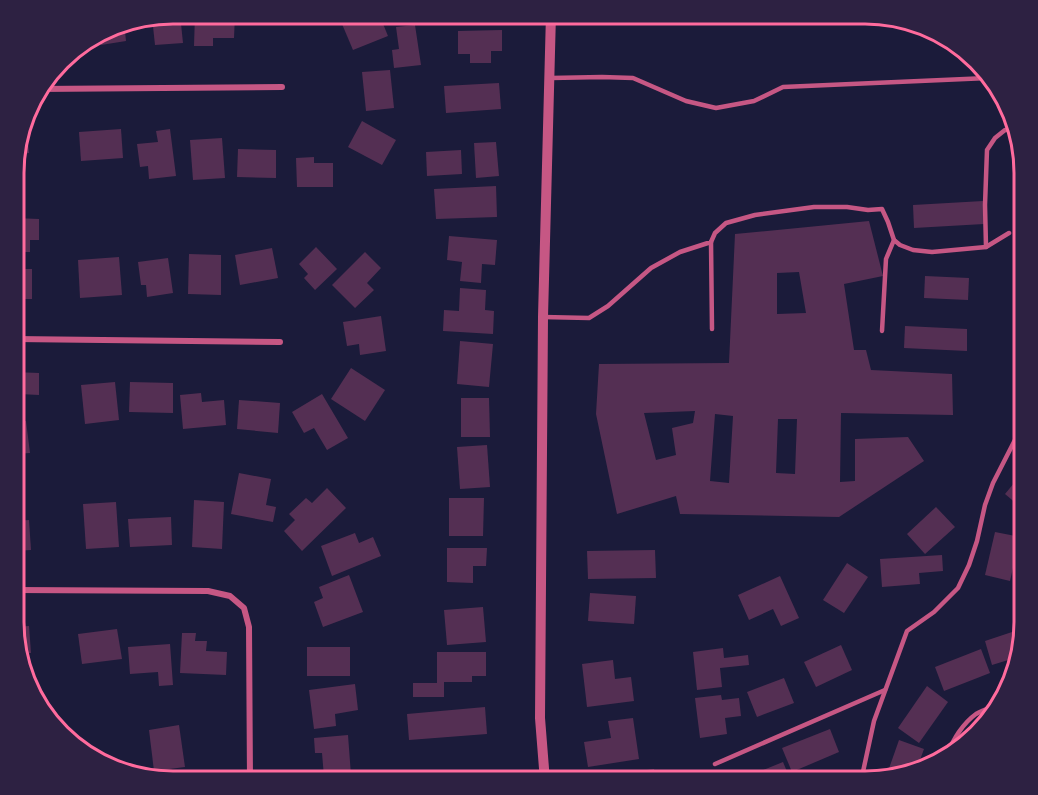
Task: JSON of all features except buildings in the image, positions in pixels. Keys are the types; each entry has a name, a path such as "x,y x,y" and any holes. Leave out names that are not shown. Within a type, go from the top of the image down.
{"street":[{"path":"544,771 540,718 543,317 551,24"},
{"path":"50,89 282,87"},
{"path":"24,339 280,342"},
{"path":"24,590 208,591 230,596 244,608 249,627 250,771"}],"lane":[{"path":"548,78 602,76 633,78 686,101 716,108 754,101 783,87 980,78"},
{"path":"986,247 987,150 995,138 1007,130"},
{"path":"712,329 711,242 715,233 726,223 755,215 814,207 882,209 894,240 914,250 932,252 986,247 1009,233"},
{"path":"882,331 886,259 894,240"},
{"path":"543,317 589,318 608,306 651,267 680,252 711,242"},
{"path":"863,771 874,721 907,630 934,612 958,588 977,541 985,505 993,483 1014,442"},
{"path":"715,764 885,690"},
{"path":"953,742 963,727 977,714 985,711"}]}
